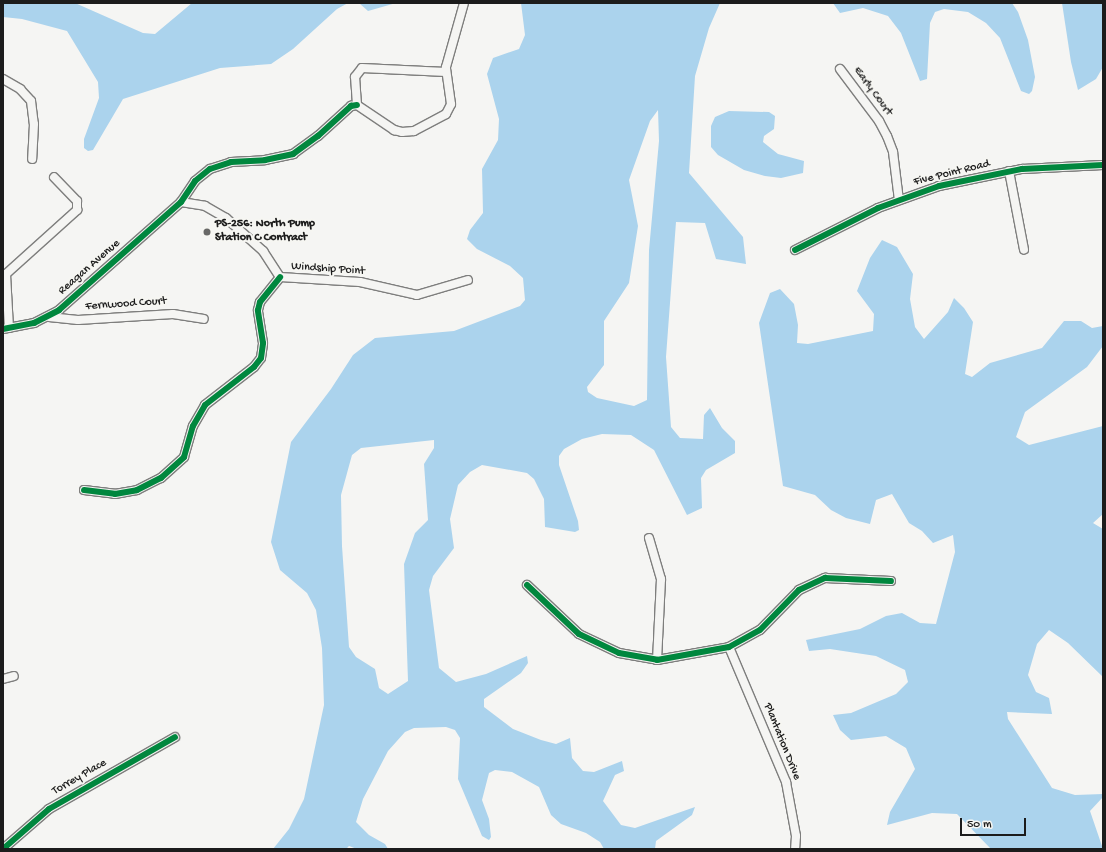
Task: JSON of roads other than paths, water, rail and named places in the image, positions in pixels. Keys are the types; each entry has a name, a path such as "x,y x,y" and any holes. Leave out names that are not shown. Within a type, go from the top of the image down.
{"street":[{"path":"446,72 362,68 355,77 357,105 394,130 414,131 446,114 450,110 451,96 446,72 454,31 464,3"},
{"name":"Early Court","path":"840,69 879,121 887,136 894,160 899,200"},
{"path":"3,79 20,90 31,101 34,124 32,159"},
{"name":"Reagan Avenue","path":"6,328 34,323 49,317 181,202 196,181 210,169 232,162 265,160 293,154 312,141 351,106 357,105"},
{"name":"Five Point Road","path":"795,250 899,200 939,186 1009,171 1051,166 1103,165"},
{"path":"1009,171 1024,250"},
{"path":"6,328 6,274 77,210 77,201 54,177"},
{"path":"84,490 115,494 137,490 161,478 184,457 193,426 205,405 254,367 261,358 263,344 258,310 260,302 280,277 263,251 226,218 205,206 181,202"},
{"name":"Windship Point","path":"280,277 360,282 416,295 468,280"},
{"name":"Fernwood Court","path":"49,317 78,320 173,314 204,319"},
{"path":"649,538 661,579 656,660"},
{"path":"527,585 579,634 619,653 656,660 729,647 760,630 799,590 825,578 891,581"},
{"name":"Plantation Drive","path":"729,647 786,782 796,836 795,849"},
{"path":"3,679 14,676"},
{"name":"Torrey Place","path":"3,849 50,808 176,737"}],"water":[{"path":"3,3 75,3 143,33 155,34 192,3 348,3 337,9 293,49 271,64 220,68 123,99 93,150 88,151 84,148 84,139 99,98 98,82 67,31 22,19 3,17"},
{"path":"359,3 396,3 368,11"},
{"path":"521,3 720,3 709,28 695,76 689,173 743,237 746,264 716,259 705,223 676,222 666,357 671,427 680,438 703,439 704,415 710,408 722,428 735,441 735,453 706,470 701,478 702,508 687,515 654,450 631,435 602,434 582,439 564,449 559,456 559,465 578,521 579,530 575,532 545,527 544,499 534,479 527,473 482,465 470,472 458,485 450,519 454,548 433,576 429,590 439,668 456,682 486,674 527,656 528,663 521,673 484,699 484,707 513,729 541,740 556,744 570,738 572,758 583,771 594,772 622,761 624,771 615,775 603,801 621,825 635,828 695,807 692,815 656,841 655,849 604,849 600,842 586,833 561,824 551,815 539,787 512,772 495,770 489,773 482,800 489,819 491,837 489,840 482,836 458,779 460,738 455,730 446,727 414,728 405,732 388,751 363,799 356,822 369,835 385,844 388,849 357,849 349,846 346,849 273,849 289,829 304,799 324,705 322,648 316,610 307,593 280,570 271,542 291,442 331,389 353,355 375,338 454,331 520,306 525,300 523,278 510,266 477,249 467,239 470,230 483,213 482,169 498,140 499,119 487,74 493,58 519,49 525,35","holes":["658,110 659,141 649,250 647,400 634,406 597,398 588,392 587,387 604,365 604,321 629,283 638,226 629,180 650,121","434,440 434,448 424,464 428,520 415,533 404,564 408,681 388,694 379,688 375,669 356,657 349,647 342,546 341,495 352,455 361,448"]},
{"path":"833,3 1012,3 1018,12 1028,40 1035,77 1032,91 1029,94 1021,91 1000,38 986,23 968,12 944,9 935,12 930,23 927,79 920,81 901,33 888,16 863,8 840,13"},
{"path":"1062,3 1103,3 1103,67 1096,79 1078,90 1071,62"},
{"path":"729,111 769,112 775,116 774,129 764,136 763,142 778,154 804,161 803,173 781,178 765,176 744,170 718,155 711,147 711,126 715,117"},
{"path":"882,240 897,247 913,274 910,299 915,327 924,339 948,312 954,298 964,308 973,322 965,374 972,377 990,363 1042,348 1064,321 1081,321 1092,328 1103,326 1103,346 1087,367 1025,412 1016,437 1029,445 1103,426 1103,514 1093,523 1103,529 1103,677 1068,643 1049,630 1037,644 1028,675 1036,692 1049,698 1052,714 1007,712 1008,719 1052,788 1075,795 1103,794 1103,797 1090,811 1103,849 991,849 957,814 932,813 887,825 890,812 915,769 906,748 886,736 851,740 840,730 833,715 851,713 896,694 908,682 905,670 876,656 830,649 809,651 806,640 860,629 886,616 902,613 920,623 936,624 955,552 953,535 933,543 922,531 909,523 892,494 876,500 870,524 846,518 831,510 815,495 783,486 759,323 770,293 780,289 794,304 798,325 797,343 808,344 873,331 874,314 857,291 870,258"}],"place":[{"name":"PS-256: North Pump Station C Contract","path":"207,232"}]}
